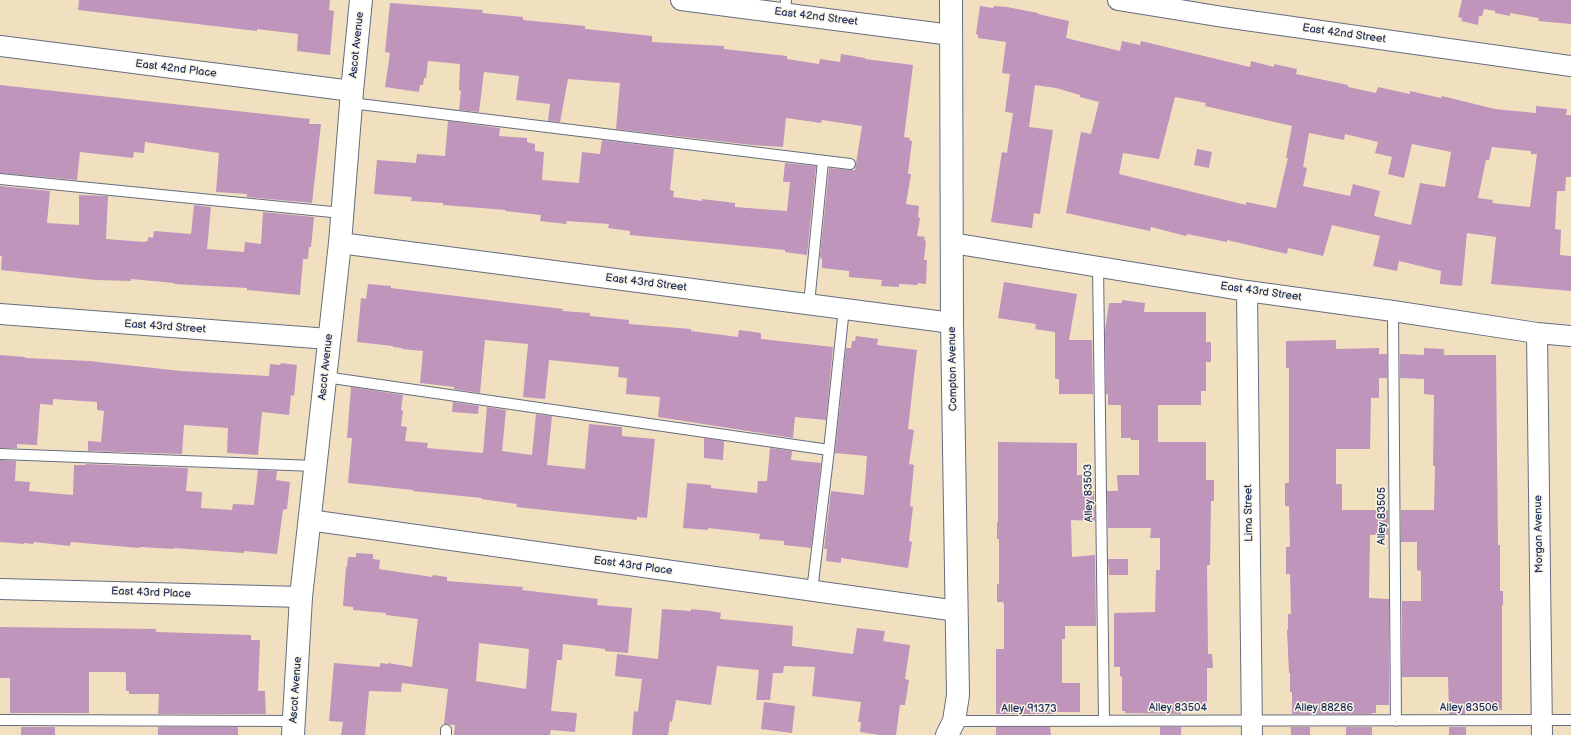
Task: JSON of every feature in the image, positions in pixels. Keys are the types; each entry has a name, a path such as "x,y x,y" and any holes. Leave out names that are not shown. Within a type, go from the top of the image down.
{"street":[{"name":"Ascot Avenue","path":"293,728 301,597 340,243 352,97 362,0"},
{"name":"East 42nd Street","path":"681,0 786,7 951,35"},
{"name":"Compton Avenue","path":"951,0 952,323 958,695 957,707 951,728"},
{"name":"East 42nd Street","path":"1118,0 1223,17 1571,66"},
{"name":"East 42nd Place","path":"0,46 352,97"},
{"name":"East 43rd Street","path":"340,243 952,323"},
{"name":"East 43rd Street","path":"952,243 1247,291 1537,333 1571,336"},
{"name":"Lima Street","path":"1247,291 1252,727"},
{"name":"East 43rd Street","path":"0,314 329,339"},
{"name":"Morgan Avenue","path":"1537,333 1542,728"},
{"name":"East 43rd Place","path":"309,520 957,611"},
{"name":"East 43rd Place","path":"0,589 301,597"}],"lane":[{"path":"352,97 850,164"},
{"path":"810,304 823,161"},
{"path":"0,180 342,213"},
{"name":"Alley 83503","path":"1098,266 1104,720"},
{"path":"812,591 830,450 844,308"},
{"name":"Alley 83505","path":"1393,311 1396,721"},
{"path":"325,377 830,450"},
{"path":"0,454 315,466"},
{"path":"0,720 293,728"},
{"name":"Alley 83504","path":"1104,720 1252,727"},
{"name":"Alley 91373","path":"951,728 1104,720"},
{"name":"Alley 83506","path":"1396,721 1542,728 1571,720"},
{"name":"Alley 88286","path":"1252,727 1396,721"}],"building":[{"path":"79,0 330,0 329,10 334,11 330,55 297,51 298,34 257,29 257,31 78,10"},
{"path":"1462,0 1571,0 1571,24 1538,21 1539,18 1510,13 1510,16 1484,9 1482,16 1479,16 1478,25 1461,21 1462,18 1458,17"},
{"path":"390,3 483,10 482,13 523,17 523,20 585,26 585,29 652,36 652,42 724,46 724,49 787,56 787,59 819,64 820,59 840,62 841,54 865,59 913,65 904,137 910,138 909,140 912,141 908,174 911,174 906,204 919,206 918,217 920,218 917,236 925,237 924,240 926,241 924,260 927,260 926,284 899,284 899,287 881,286 882,280 849,277 849,271 822,268 822,259 820,256 829,168 855,170 862,126 822,120 821,123 786,118 783,147 752,145 616,129 620,83 568,79 560,122 548,121 550,104 516,100 519,76 484,72 479,112 459,110 461,91 459,90 460,64 428,61 426,78 424,78 423,85 420,85 419,92 385,87 390,53 385,52"},
{"path":"980,6 993,8 994,6 1007,7 1069,21 1066,38 1120,51 1122,41 1140,45 1141,41 1250,67 1251,61 1274,67 1274,64 1297,69 1296,74 1348,85 1348,87 1376,93 1378,87 1410,94 1410,91 1441,98 1442,96 1495,109 1536,113 1536,106 1567,109 1566,115 1571,115 1571,177 1566,177 1565,191 1557,191 1555,229 1561,230 1560,255 1571,256 1571,291 1491,284 1496,237 1467,233 1462,286 1440,284 1441,271 1399,261 1397,271 1373,266 1380,236 1332,225 1323,256 1288,248 1287,254 1227,240 1227,242 1187,234 1186,236 1151,227 1150,231 1066,213 1081,132 1091,134 1099,102 1056,88 1035,85 1029,127 1053,130 1040,214 1034,213 1032,228 991,222 1002,152 1007,153 1013,113 1005,112 1010,74 1002,73 1006,42 978,38 978,35 976,34","holes":["1175,97 1206,103 1205,106 1292,126 1286,158 1288,158 1276,208 1246,202 1246,205 1119,174 1123,153 1159,159","1309,133 1344,140 1345,134 1378,142 1375,153 1392,157 1388,174 1404,178 1412,144 1451,152 1445,187 1420,183 1411,225 1374,216 1380,191 1353,184 1350,196 1303,186 1307,168 1303,167","1492,147 1531,151 1531,154 1537,154 1530,207 1492,203 1493,200 1478,198 1486,160 1489,160"]},
{"path":"0,85 310,119 309,124 321,124 312,203 247,197 247,194 216,192 219,153 145,142 144,153 134,152 133,158 80,152 77,180 0,173"},
{"path":"448,121 500,128 499,136 527,138 527,142 535,144 535,151 544,152 542,180 579,183 582,152 600,154 602,140 674,149 670,190 674,191 673,197 735,203 735,207 787,211 790,182 783,182 785,163 816,166 807,255 785,252 785,250 630,235 630,231 608,228 609,224 567,221 566,224 540,221 541,215 505,211 506,210 443,205 443,203 411,201 412,197 374,194 377,160 416,163 417,154 445,156"},
{"path":"1197,149 1212,152 1209,168 1194,165"},
{"path":"0,186 50,191 47,223 79,225 79,195 108,196 106,239 145,242 148,241 148,237 153,238 154,231 191,234 194,205 211,207 207,249 244,252 245,242 261,244 263,212 314,217 311,247 309,247 308,259 303,259 300,295 247,290 247,288 174,284 131,279 131,281 96,280 1,270"},
{"path":"1004,282 1077,294 1069,340 1092,340 1093,394 1059,394 1059,379 1055,379 1055,332 1035,329 1036,324 998,318"},
{"path":"368,284 563,309 562,311 590,313 590,316 629,320 629,324 691,329 691,331 738,337 739,330 761,333 761,339 833,347 826,420 795,417 793,438 658,417 660,397 626,394 627,378 618,377 619,367 549,360 545,399 523,397 528,344 485,340 480,393 454,389 454,387 420,383 423,351 357,342 361,298 366,299"},
{"path":"1122,300 1145,303 1144,312 1206,312 1206,342 1211,342 1211,362 1206,362 1206,391 1201,391 1201,405 1158,405 1158,442 1206,442 1206,480 1214,480 1214,501 1211,501 1210,565 1207,565 1208,654 1212,654 1213,668 1207,668 1207,710 1181,710 1181,714 1125,713 1125,711 1122,711 1122,677 1120,676 1120,667 1114,667 1114,613 1155,612 1156,570 1160,570 1160,538 1150,538 1151,528 1108,528 1107,491 1118,491 1117,475 1139,475 1139,440 1121,438 1121,405 1108,405 1108,394 1106,394 1105,331 1109,303 1122,303"},
{"path":"856,336 878,339 877,345 917,350 908,429 914,430 909,464 914,465 910,506 913,507 909,541 912,542 908,568 841,558 841,563 826,561 827,549 824,549 831,491 864,495 867,456 835,453 846,348 851,348 852,341 855,341"},
{"path":"1336,340 1336,349 1379,348 1379,354 1387,354 1387,378 1379,378 1379,398 1371,398 1370,449 1336,449 1336,484 1342,484 1342,510 1388,510 1388,535 1370,535 1369,598 1389,599 1389,705 1376,705 1376,713 1372,714 1292,714 1292,692 1290,692 1287,630 1288,614 1291,614 1290,574 1286,574 1286,547 1290,547 1289,506 1285,506 1285,483 1289,483 1289,368 1286,368 1286,341"},
{"path":"1424,348 1444,349 1444,355 1496,355 1498,545 1500,545 1500,591 1503,591 1502,710 1465,711 1465,714 1449,714 1448,677 1402,677 1402,601 1421,601 1421,571 1417,570 1417,542 1401,542 1401,510 1434,510 1435,466 1433,466 1434,395 1424,394 1424,379 1400,378 1400,354 1424,355"},
{"path":"0,355 25,358 89,361 181,371 269,376 270,364 280,365 281,363 297,365 294,396 291,395 289,415 262,412 258,455 227,453 228,428 184,425 182,454 88,451 88,441 101,442 104,411 97,410 97,402 53,399 53,405 40,404 37,445 17,444 17,448 0,448"},
{"path":"351,387 403,395 401,426 407,427 405,441 428,443 427,448 483,453 487,407 506,410 502,451 532,455 536,414 552,416 547,465 585,469 589,424 622,427 622,436 655,439 647,518 637,517 637,520 516,507 517,504 481,499 482,498 348,483 352,438 347,438"},
{"path":"453,402 479,406 478,414 452,412"},
{"path":"704,438 724,441 723,460 704,458"},
{"path":"998,442 1077,443 1077,475 1082,475 1082,491 1094,491 1095,521 1071,520 1072,557 1095,555 1096,626 1065,626 1065,639 1062,639 1062,683 1080,683 1080,712 1055,712 1055,714 996,714 996,649 1004,649 1004,605 1003,602 997,602 997,584 999,584 999,539 997,539"},
{"path":"770,448 792,451 791,460 821,463 811,548 784,545 784,541 759,539 760,534 708,528 708,530 683,528 687,483 711,485 711,488 757,493 758,481 767,481"},
{"path":"0,460 16,461 15,481 30,482 29,491 73,495 74,465 86,464 188,468 186,491 202,492 201,508 232,510 233,504 254,505 258,470 277,471 276,480 290,482 287,509 283,510 277,554 244,551 244,553 174,548 139,548 71,542 70,546 34,542 33,544 24,544 0,542"},
{"path":"356,553 373,554 373,559 380,560 379,569 432,577 433,575 447,577 447,581 523,587 522,590 598,599 597,605 632,608 628,653 563,644 562,660 557,660 551,711 577,713 575,732 551,730 550,735 454,735 455,725 444,724 448,689 402,683 401,692 369,691 365,735 341,735 343,722 329,721 334,663 380,667 380,663 388,663 412,667 418,619 386,615 386,613 353,610 353,607 343,606 348,557 356,557","holes":["479,643 529,649 526,689 476,681"]},
{"path":"1108,559 1128,559 1128,575 1109,575"},
{"path":"662,609 711,611 721,613 720,619 793,626 792,646 853,654 857,628 885,631 883,641 910,645 905,679 909,680 905,705 900,705 896,735 880,735 860,732 861,722 858,722 861,702 812,696 815,667 784,666 783,673 773,673 770,700 756,700 759,670 717,666 711,705 676,700 668,735 632,735 634,711 638,712 642,679 615,676 617,654 658,659"},
{"path":"0,627 156,629 156,632 251,635 251,640 260,640 258,691 265,691 266,714 158,714 159,694 129,694 129,691 126,691 126,673 124,672 89,672 89,713 10,713 10,678 0,678"},
{"path":"764,702 795,706 792,733 761,729"},
{"path":"21,727 55,727 55,735 21,735"},
{"path":"158,727 238,727 238,735 158,735"},
{"path":"996,727 1050,727 1051,735 996,735"},
{"path":"1160,727 1181,727 1181,735 1160,735"},
{"path":"1291,727 1310,727 1310,735 1291,735"},
{"path":"1346,727 1372,727 1372,735 1346,735"},
{"path":"1449,727 1466,727 1466,735 1449,735"}]}
